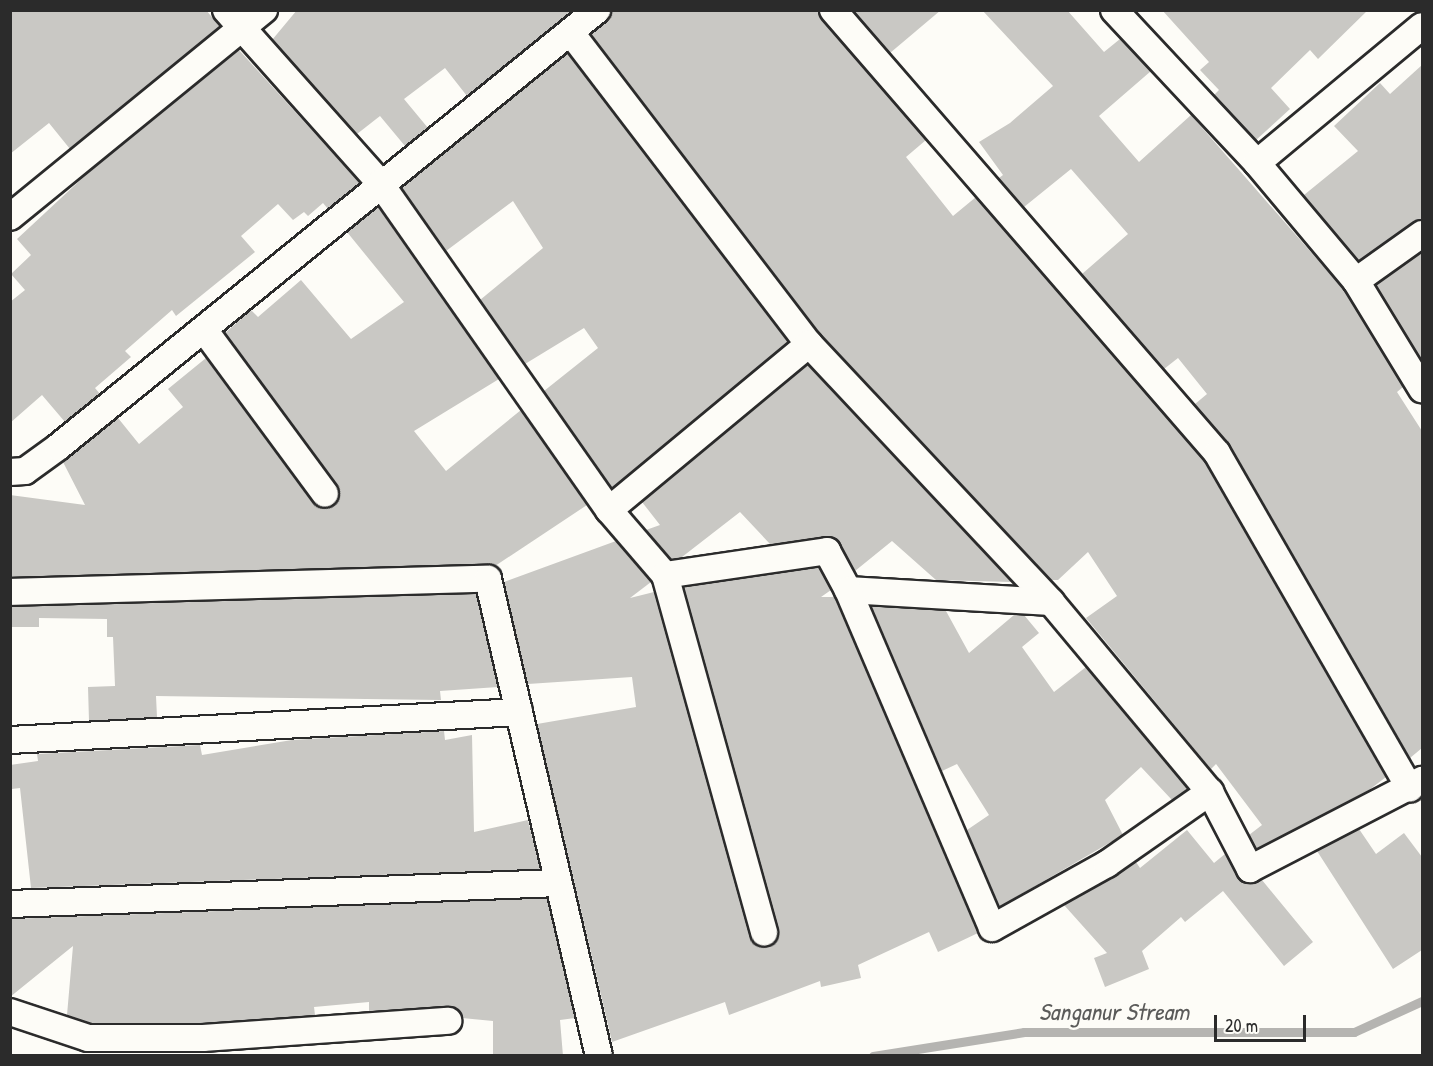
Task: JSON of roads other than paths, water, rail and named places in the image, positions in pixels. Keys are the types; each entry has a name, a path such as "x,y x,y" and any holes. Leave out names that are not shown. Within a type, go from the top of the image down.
{"street":[{"path":"10,217 234,19 264,10"},
{"path":"10,472 25,471 205,331 380,183 597,10"},
{"path":"571,33 809,344 1051,602 1210,792 1250,869 1416,784 1217,453 833,10"},
{"path":"1114,10 1257,163 1356,281 1422,389"},
{"path":"234,19 380,183 609,510 665,575 764,933"},
{"path":"1257,163 1422,26"},
{"path":"1356,281 1422,234"},
{"path":"205,331 325,494"},
{"path":"609,510 809,344"},
{"path":"665,575 827,551 848,590 992,928 1107,864 1210,792"},
{"path":"10,592 488,579 598,1053"},
{"path":"848,590 1051,602"},
{"path":"10,740 519,712"},
{"path":"10,904 558,883"},
{"path":"10,1012 88,1038 203,1038 448,1021"}],"waterway":[{"name":"Sanganur Stream","path":"873,1056 1024,1032 1354,1032 1422,1001"}]}
